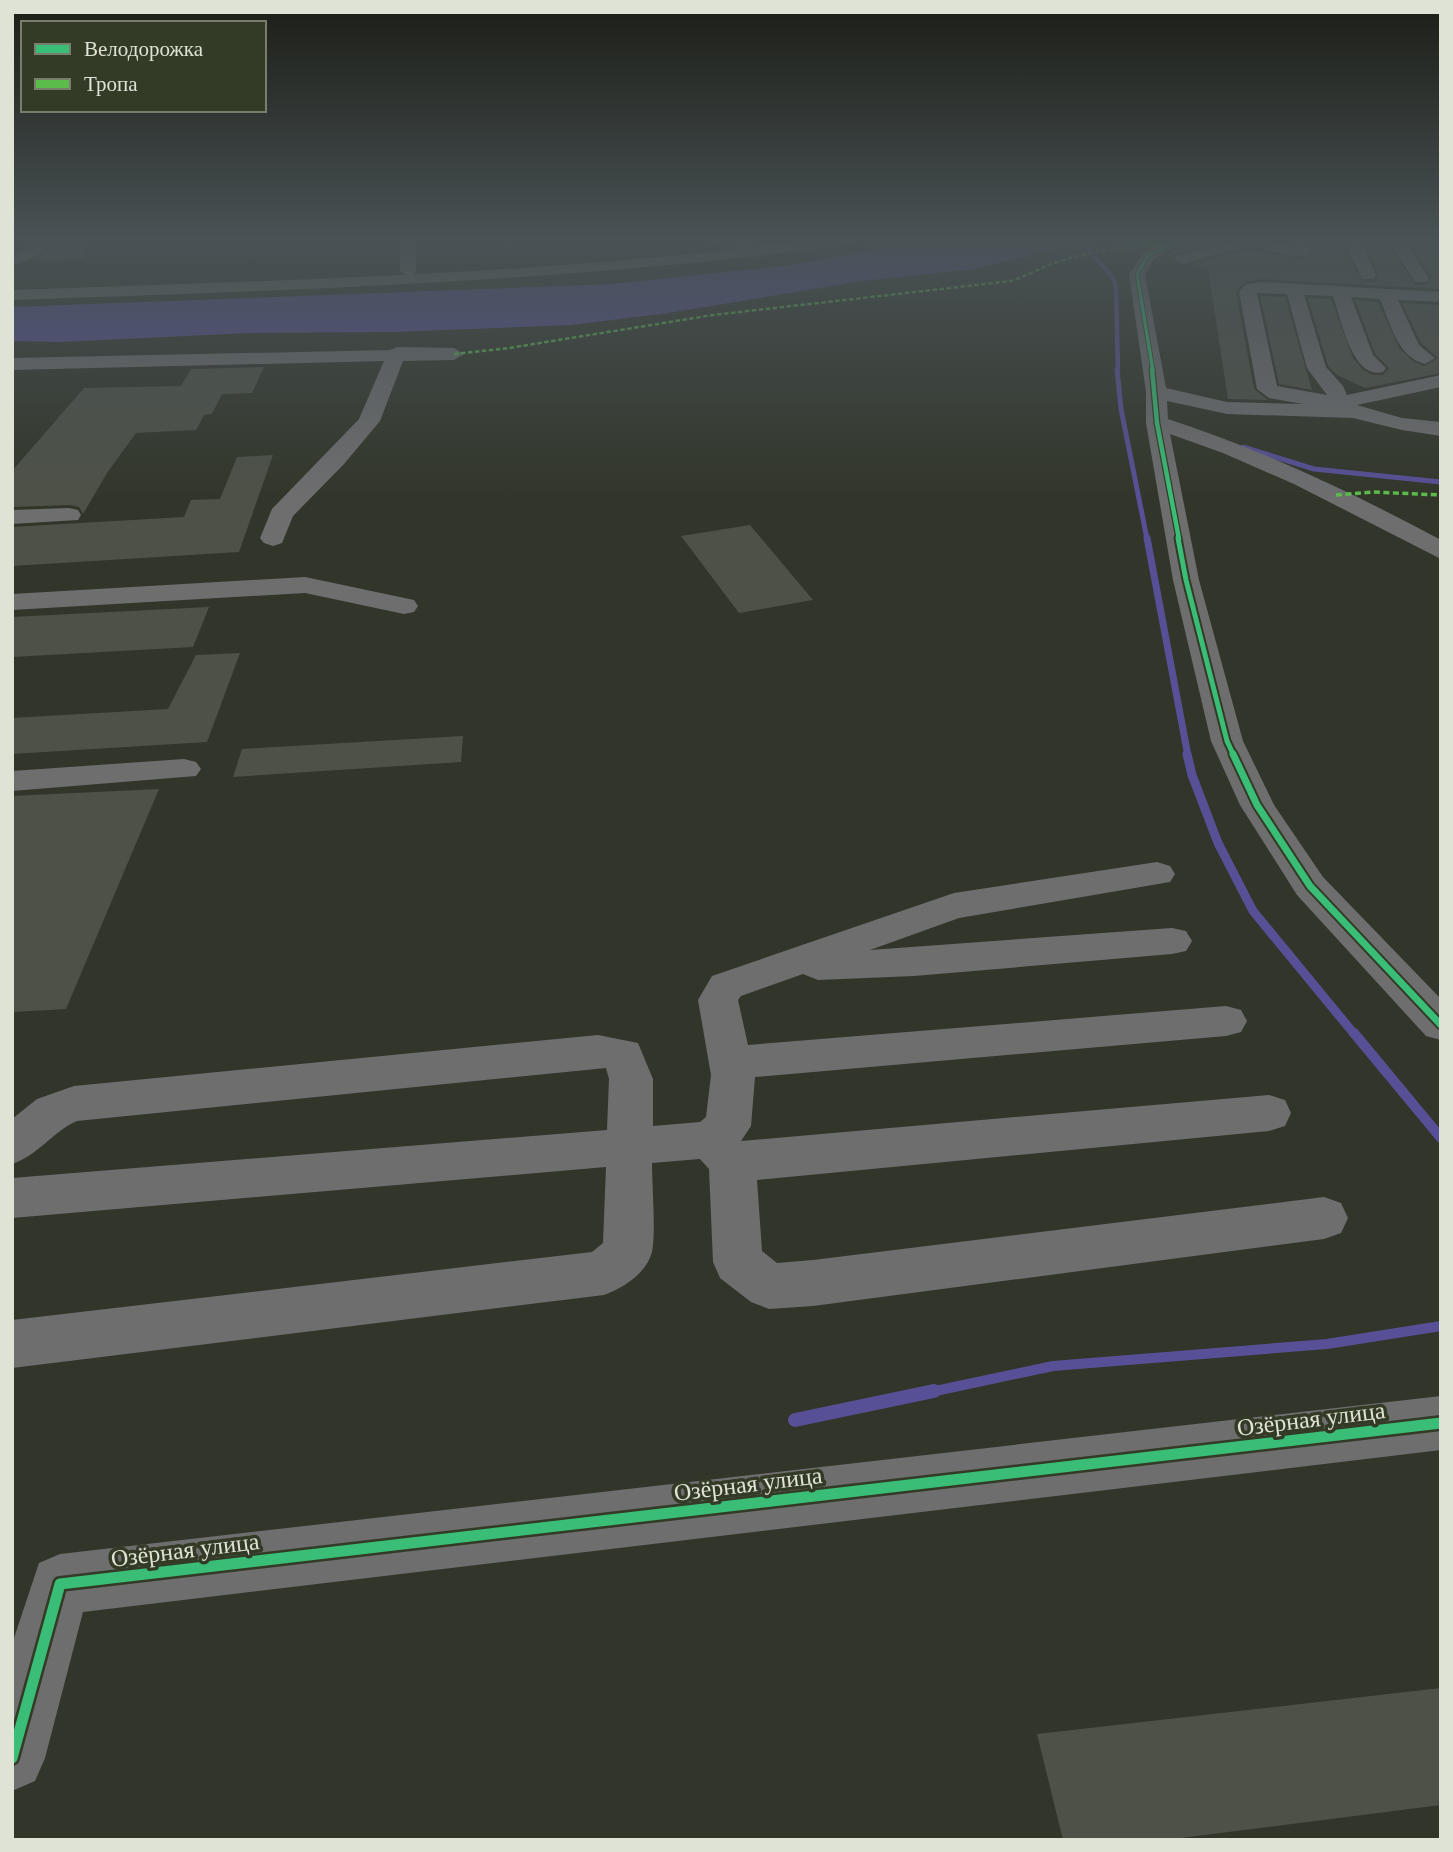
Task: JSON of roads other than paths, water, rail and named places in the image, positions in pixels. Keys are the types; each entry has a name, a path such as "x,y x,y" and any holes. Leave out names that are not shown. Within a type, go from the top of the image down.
{"street":[{"path":"1145,325 1156,392 1157,423 1186,580 1227,741 1257,805 1310,886 1441,1025"},
{"path":"1255,325 1267,389 1295,398 1346,407 1402,424 1441,429"},
{"path":"1305,325 1317,368 1336,390 1346,407"},
{"path":"1352,325 1364,358 1376,368"},
{"path":"1401,325 1411,348 1433,357"},
{"path":"273,538 281,514 336,459 369,421 397,353"},
{"path":"12,364 397,353 454,354"},
{"path":"1327,379 1433,357"},
{"path":"1156,392 1227,408 1346,407 1440,390"},
{"path":"1157,423 1213,440 1259,459 1383,519 1441,551"},
{"path":"12,517 69,514"},
{"path":"12,602 305,585 404,606"},
{"path":"12,781 184,769"},
{"path":"1157,874 954,906 726,986 718,1000 733,1075 728,1126 721,1151 738,1262 769,1286 813,1283 1324,1218"},
{"path":"777,968 914,962 1172,942"},
{"path":"731,1063 1226,1021"},
{"path":"12,1144 52,1112 74,1104 598,1051 624,1054 631,1079 626,1252 604,1273 12,1345"},
{"path":"12,1198 628,1146 721,1151 1269,1112"},
{"name":"Озёрная улица","path":"12,1758 60,1584 1441,1423"}],"waterway":[{"path":"1117,325 1118,371"},
{"path":"1117,369 1121,409 1147,539"},
{"path":"1243,447 1314,469 1441,482"},
{"path":"1147,538 1188,756"},
{"path":"1187,754 1192,775 1218,843 1253,911 1355,1035"},
{"path":"1354,1033 1441,1138"},
{"path":"926,1393 1053,1366 1327,1344 1441,1326"},
{"path":"795,1420 934,1391"}]}
